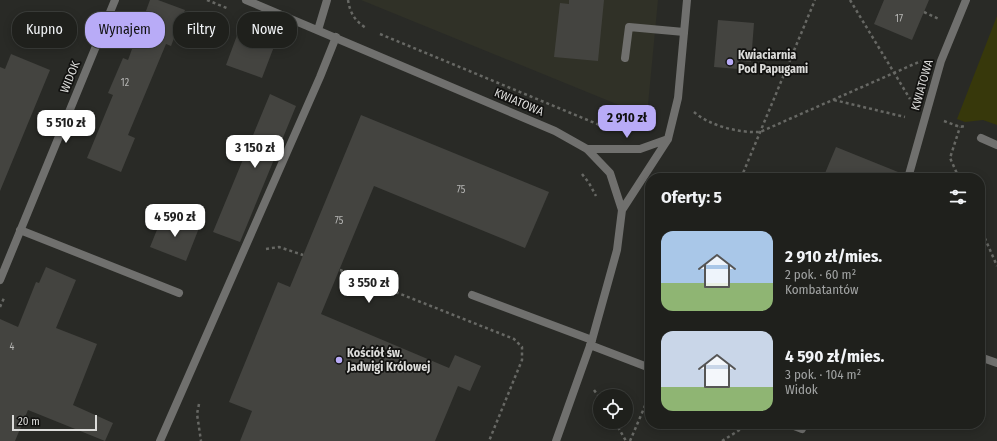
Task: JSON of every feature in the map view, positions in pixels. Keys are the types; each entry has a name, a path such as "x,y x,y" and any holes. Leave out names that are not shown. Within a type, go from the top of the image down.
{"street":[{"name":"WIDOK","path":"0,280 115,0"},
{"name":"KWIATOWA","path":"246,0 555,131 587,149 610,173 622,210 618,250 591,342 556,441"},
{"path":"318,30 327,0"},
{"path":"646,173 668,139 678,98 687,0"},
{"name":"KWIATOWA","path":"909,173 941,61 966,0"},
{"path":"625,58 629,27 684,32"},
{"path":"160,441 320,77 336,37"},
{"path":"981,138 997,145"},
{"path":"587,149 640,149 668,139"},
{"path":"622,210 645,174"},
{"path":"20,230 180,292"},
{"path":"472,295 591,342 645,366"},
{"path":"985,359 997,363"}],"path":[{"path":"207,0 235,12"},
{"path":"348,0 354,19 372,31"},
{"path":"742,173 815,0"},
{"path":"850,0 915,107 926,115 960,126 968,126"},
{"path":"924,12 943,21"},
{"path":"379,34 602,126 615,129"},
{"path":"695,106 694,113 709,122 746,133 760,132 922,60"},
{"path":"834,100 911,118"},
{"path":"627,129 649,121 658,111"},
{"path":"957,173 950,158 960,126"},
{"path":"580,172 589,183 598,202"},
{"path":"985,238 997,266"},
{"path":"261,253 266,249 279,247 303,255"},
{"path":"340,270 514,339 522,347 522,360 489,441"},
{"path":"199,402 197,414 202,441"},
{"path":"630,441 645,406"},
{"path":"619,429 626,441"},
{"path":"722,441 741,429"}],"shaded area":[{"path":"361,0 658,0 648,105 636,112"},
{"path":"997,16 997,125 983,120 965,122 957,119"}],"building":[{"path":"150,0 158,0 185,10 184,12 173,12 173,41 171,46 166,44 165,46 165,12 146,12"},
{"path":"569,0 604,0 598,61 554,57 560,3 569,4"},
{"path":"884,0 929,0 912,40 874,24"},
{"path":"718,20 754,23 751,62 739,61 738,69 714,67"},
{"path":"237,35 237,48 273,48 262,78 226,65"},
{"path":"132,48 164,48 128,135 135,138 121,172 87,158 113,95 108,93 123,58 128,60"},
{"path":"11,54 50,70 0,191 0,67 5,69"},
{"path":"270,94 296,106 240,242 213,232"},
{"path":"361,115 549,192 525,248 374,186 321,314 449,368 455,355 481,366 470,391 458,386 435,441 240,441 252,411 229,402 278,282 290,287"},
{"path":"836,147 901,173 825,173"},
{"path":"163,215 199,228 186,261 150,247"},
{"path":"46,267 76,280 56,328 97,344 73,405 113,423 105,441 28,410 15,441 0,441 0,319 18,327 36,282 39,283"}],"place":[{"name":"Kwiaciarnia Pod Papugami","path":"730,62"},
{"name":"Kościół św. Jadwigi Królowej","path":"339,360"}]}
